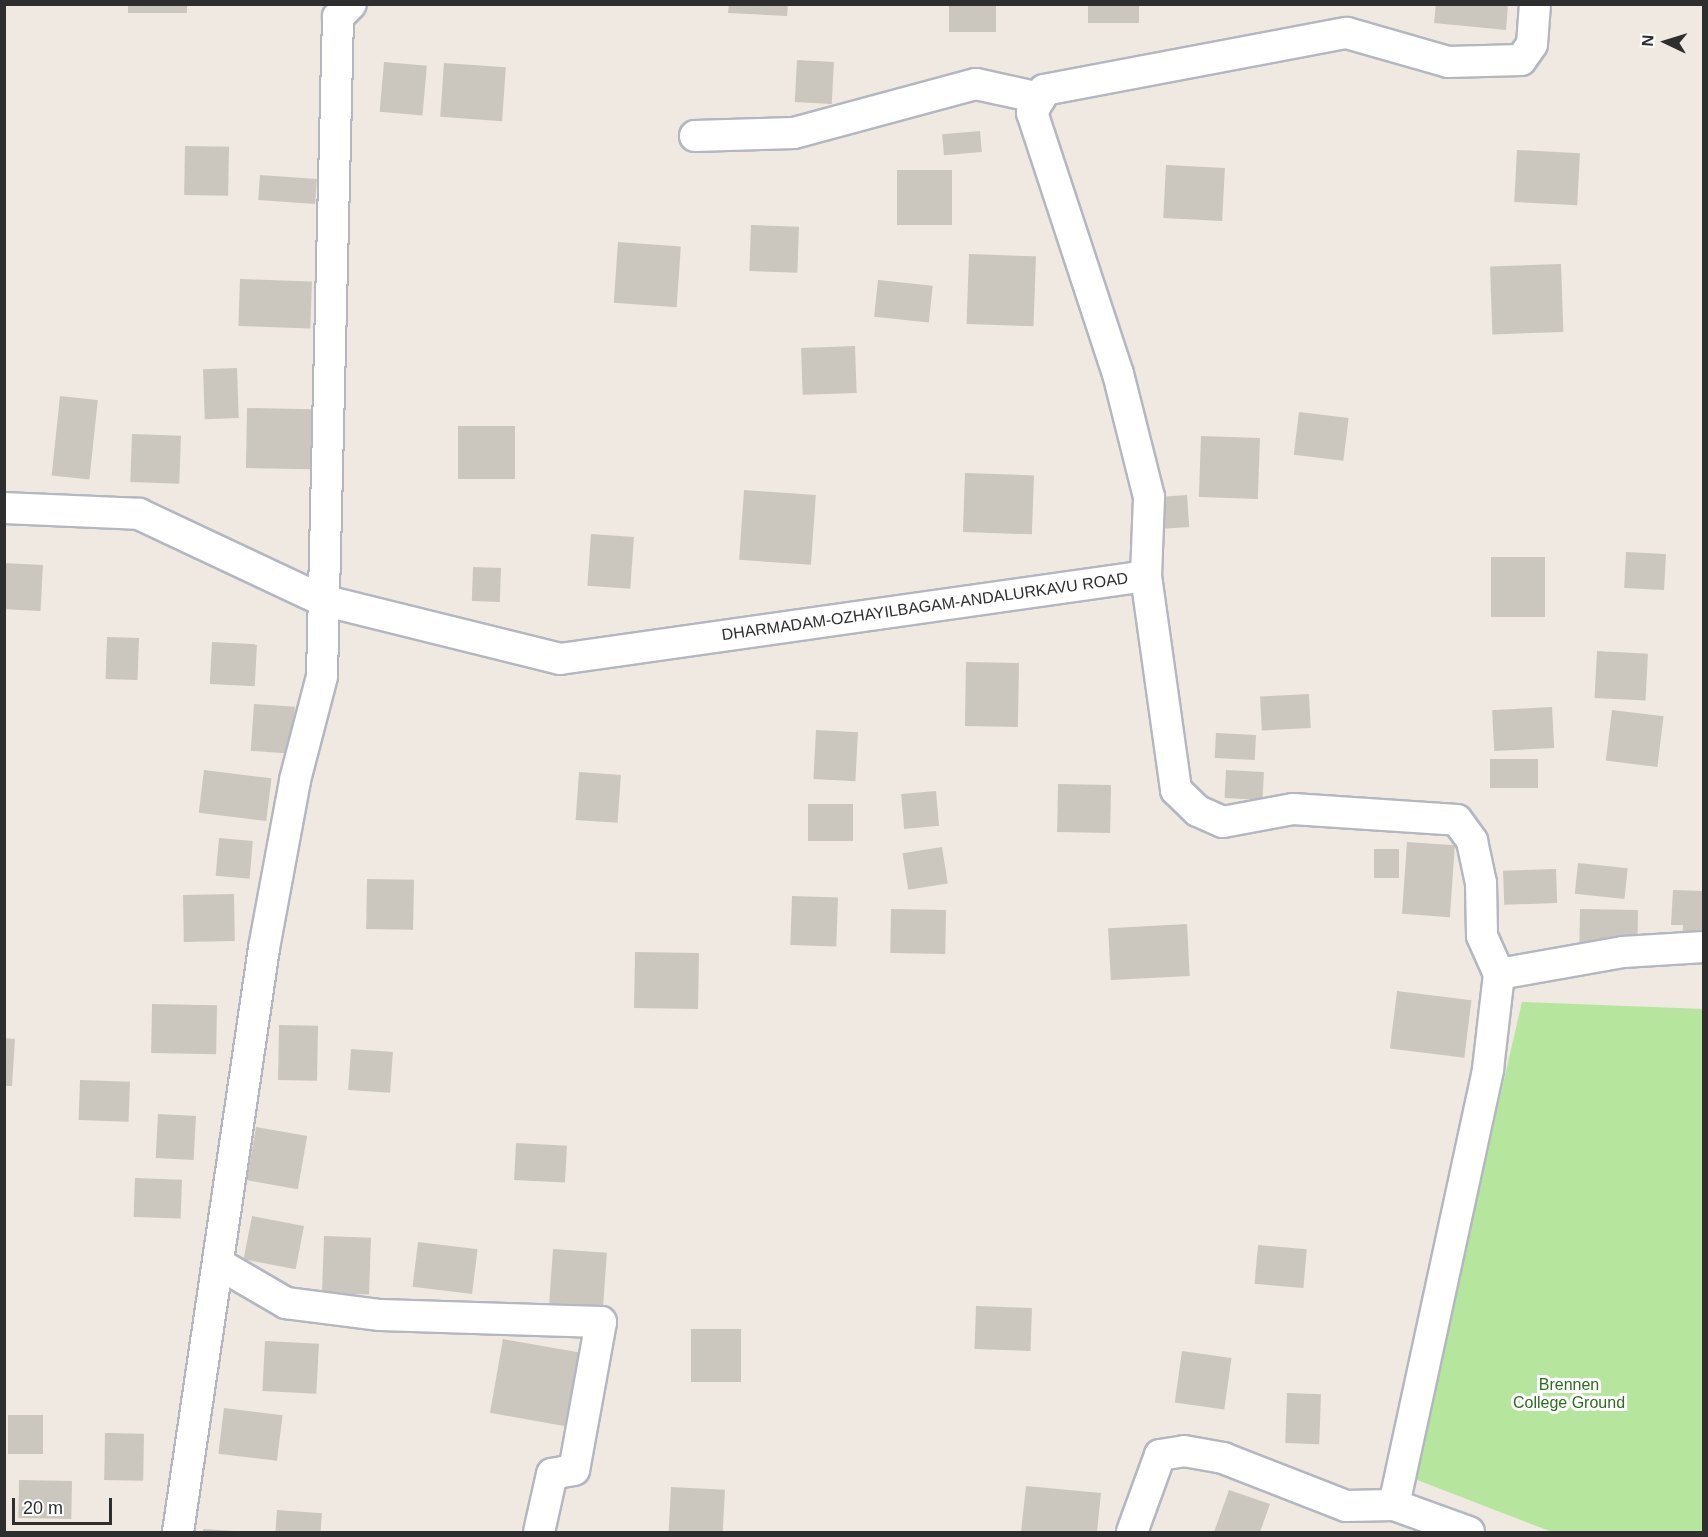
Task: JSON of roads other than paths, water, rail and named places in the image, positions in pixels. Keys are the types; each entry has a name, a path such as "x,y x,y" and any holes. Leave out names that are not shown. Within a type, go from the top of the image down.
{"street":[{"path":"178,1533 264,948 295,780 322,676 322,600 330,458 338,17 351,4"},
{"path":"694,135 794,133 976,84 1040,98 1044,90 1347,33 1448,62 1521,60 1532,44 1535,4"},
{"name":"DHARMADAM-OZHAYILBAGAM-ANDALURKAVU ROAD","path":"4,508 139,514 322,600 560,659 1146,576 1149,497 1118,374 1032,113 1040,98"},
{"path":"1146,576 1176,790 1198,811 1223,822 1293,809 1457,820 1473,842 1481,884 1482,936 1499,974 1488,1069 1394,1505"},
{"path":"1499,974 1623,952 1704,947"},
{"path":"219,1264 286,1303 380,1316 602,1322 574,1470 552,1474 539,1533"},
{"path":"1131,1533 1160,1455 1184,1451 1223,1458 1346,1506 1394,1505 1470,1533"}],"park label":[{"name":"Brennen College Ground","path":"1569,1394"}]}
